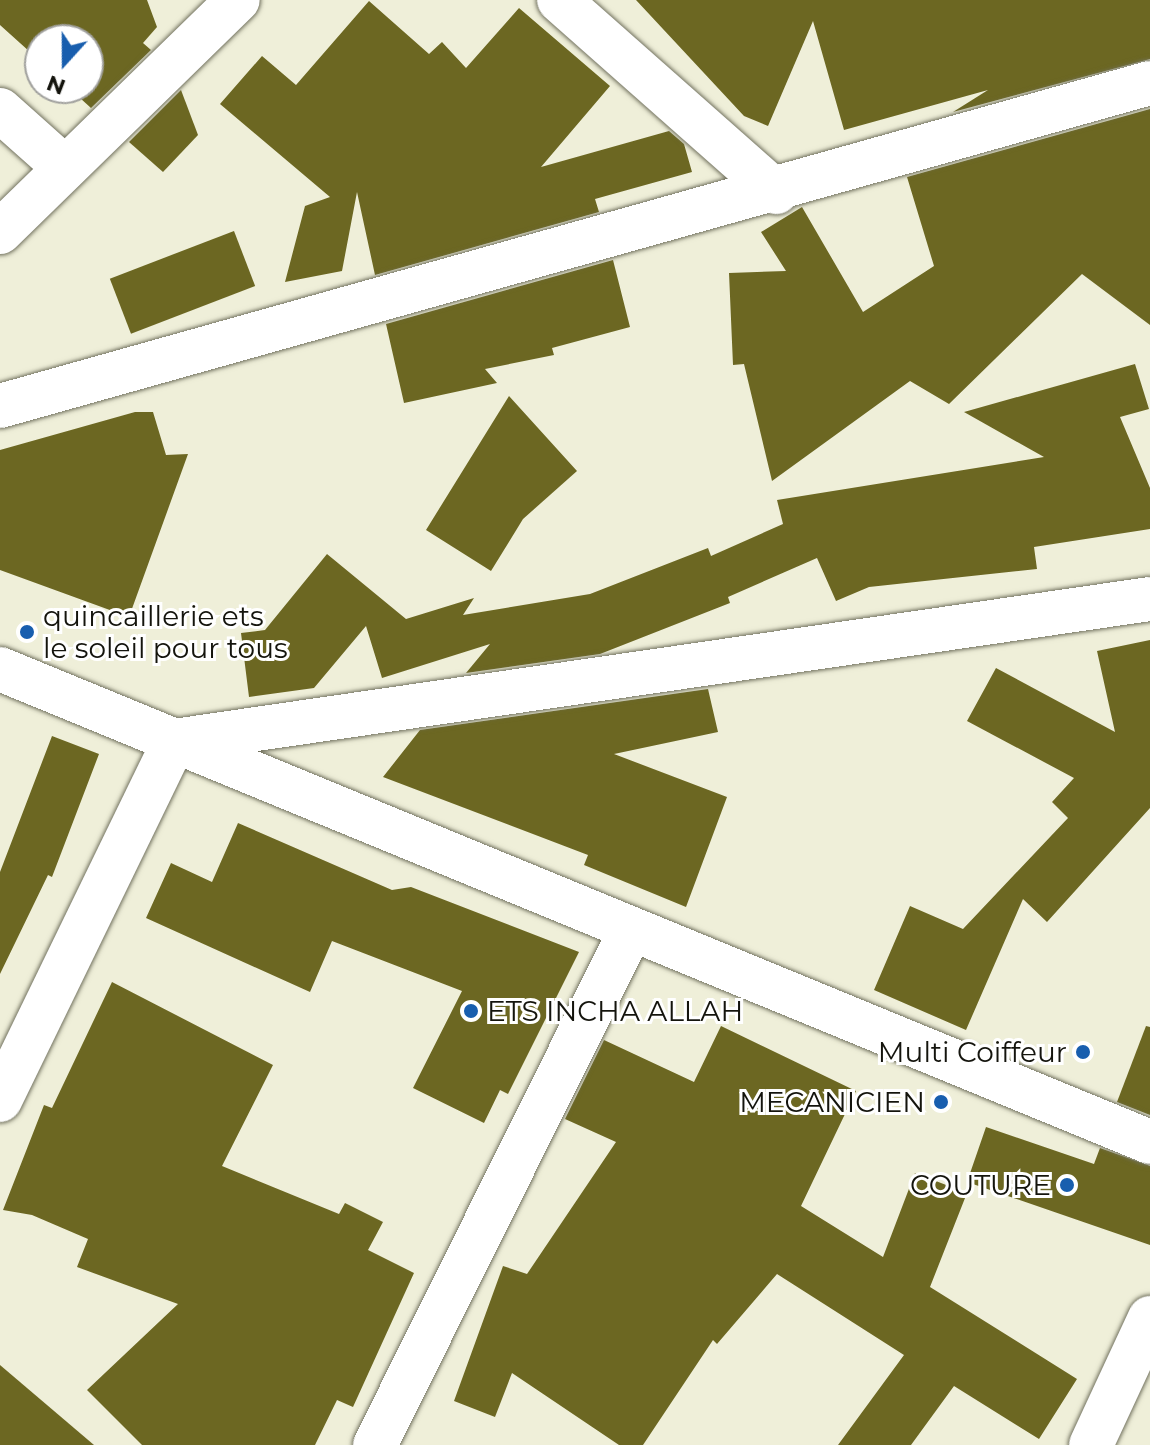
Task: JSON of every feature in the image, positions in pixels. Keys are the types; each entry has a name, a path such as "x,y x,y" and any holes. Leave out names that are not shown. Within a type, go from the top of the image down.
{"street":[{"path":"0,232 238,0"},
{"path":"559,0 776,192"},
{"path":"0,406 776,192 1150,83"},
{"path":"0,110 65,168"},
{"path":"174,741 1150,599"},
{"path":"0,669 630,932 1150,1142"},
{"path":"0,1100 174,741"},
{"path":"375,1445 630,932"},
{"path":"1091,1445 1150,1318"}],"building":[{"path":"0,0 147,0 157,27 143,43 151,50 104,95 104,24 24,24 24,47 0,25"},
{"path":"636,0 1150,0 1150,59 953,112 988,90 844,130 813,21 768,126 744,116"},
{"path":"369,1 429,54 442,42 466,68 519,8 610,86 541,167 669,131 684,144 692,172 595,199 599,212 375,275 357,192 342,271 285,282 305,206 330,197 220,104 262,56 296,85"},
{"path":"181,90 198,135 163,172 129,142"},
{"path":"1150,109 1150,325 1082,274 949,404 910,381 772,481 744,364 733,365 729,273 786,271 761,232 802,207 863,312 934,266 907,177"},
{"path":"234,231 255,286 131,334 110,279"},
{"path":"613,260 630,327 552,348 554,355 485,369 497,383 404,403 386,324"},
{"path":"1135,364 1149,409 1120,417 1150,488 1150,529 1034,547 1037,569 869,587 836,601 817,558 728,597 730,603 600,654 466,673 490,644 382,678 366,626 314,688 249,697 241,633 265,630 327,554 406,619 474,598 463,615 590,594 708,548 711,556 783,524 777,500 1044,457 964,412"},
{"path":"509,396 577,471 523,519 491,571 426,530"},
{"path":"135,412 153,412 166,455 188,454 129,617 0,570 0,450"},
{"path":"1150,640 1150,808 1047,922 1023,899 966,1030 874,990 910,906 963,929 1068,818 1052,802 1074,778 967,721 996,668 1115,732 1097,651"},
{"path":"708,689 718,732 614,754 727,797 686,907 584,865 588,855 383,777 420,730"},
{"path":"52,736 99,754 52,877 48,875 0,974 0,872"},
{"path":"238,823 392,890 411,887 579,952 508,1094 500,1090 484,1123 413,1088 462,991 332,941 310,992 146,918 171,863 212,882"},
{"path":"112,982 273,1065 222,1166 339,1214 345,1203 383,1222 368,1250 414,1273 353,1407 337,1400 315,1445 142,1445 87,1390 178,1304 77,1267 88,1239 32,1215 3,1210 44,1105 52,1108"},
{"path":"721,1026 856,1091 801,1206 883,1257 915,1173 967,1193 930,1287 1077,1379 1039,1439 954,1386 911,1445 838,1445 904,1355 777,1274 717,1344 713,1340 643,1445 619,1445 512,1373 495,1417 454,1401 503,1266 527,1274 616,1142 565,1119 604,1040 694,1082"},
{"path":"1146,1026 1150,1027 1150,1115 1117,1102"},
{"path":"986,1127 1094,1164 1100,1148 1150,1166 1150,1245 967,1182"},
{"path":"0,1365 94,1445 0,1445"}],"place":[{"name":"quincaillerie ets le soleil pour tous","path":"27,632"},
{"name":"ETS INCHA ALLAH","path":"471,1011"},
{"name":"Multi Coiffeur","path":"1083,1052"},
{"name":"MECANICIEN","path":"941,1102"},
{"name":"COUTURE","path":"1067,1185"}]}
